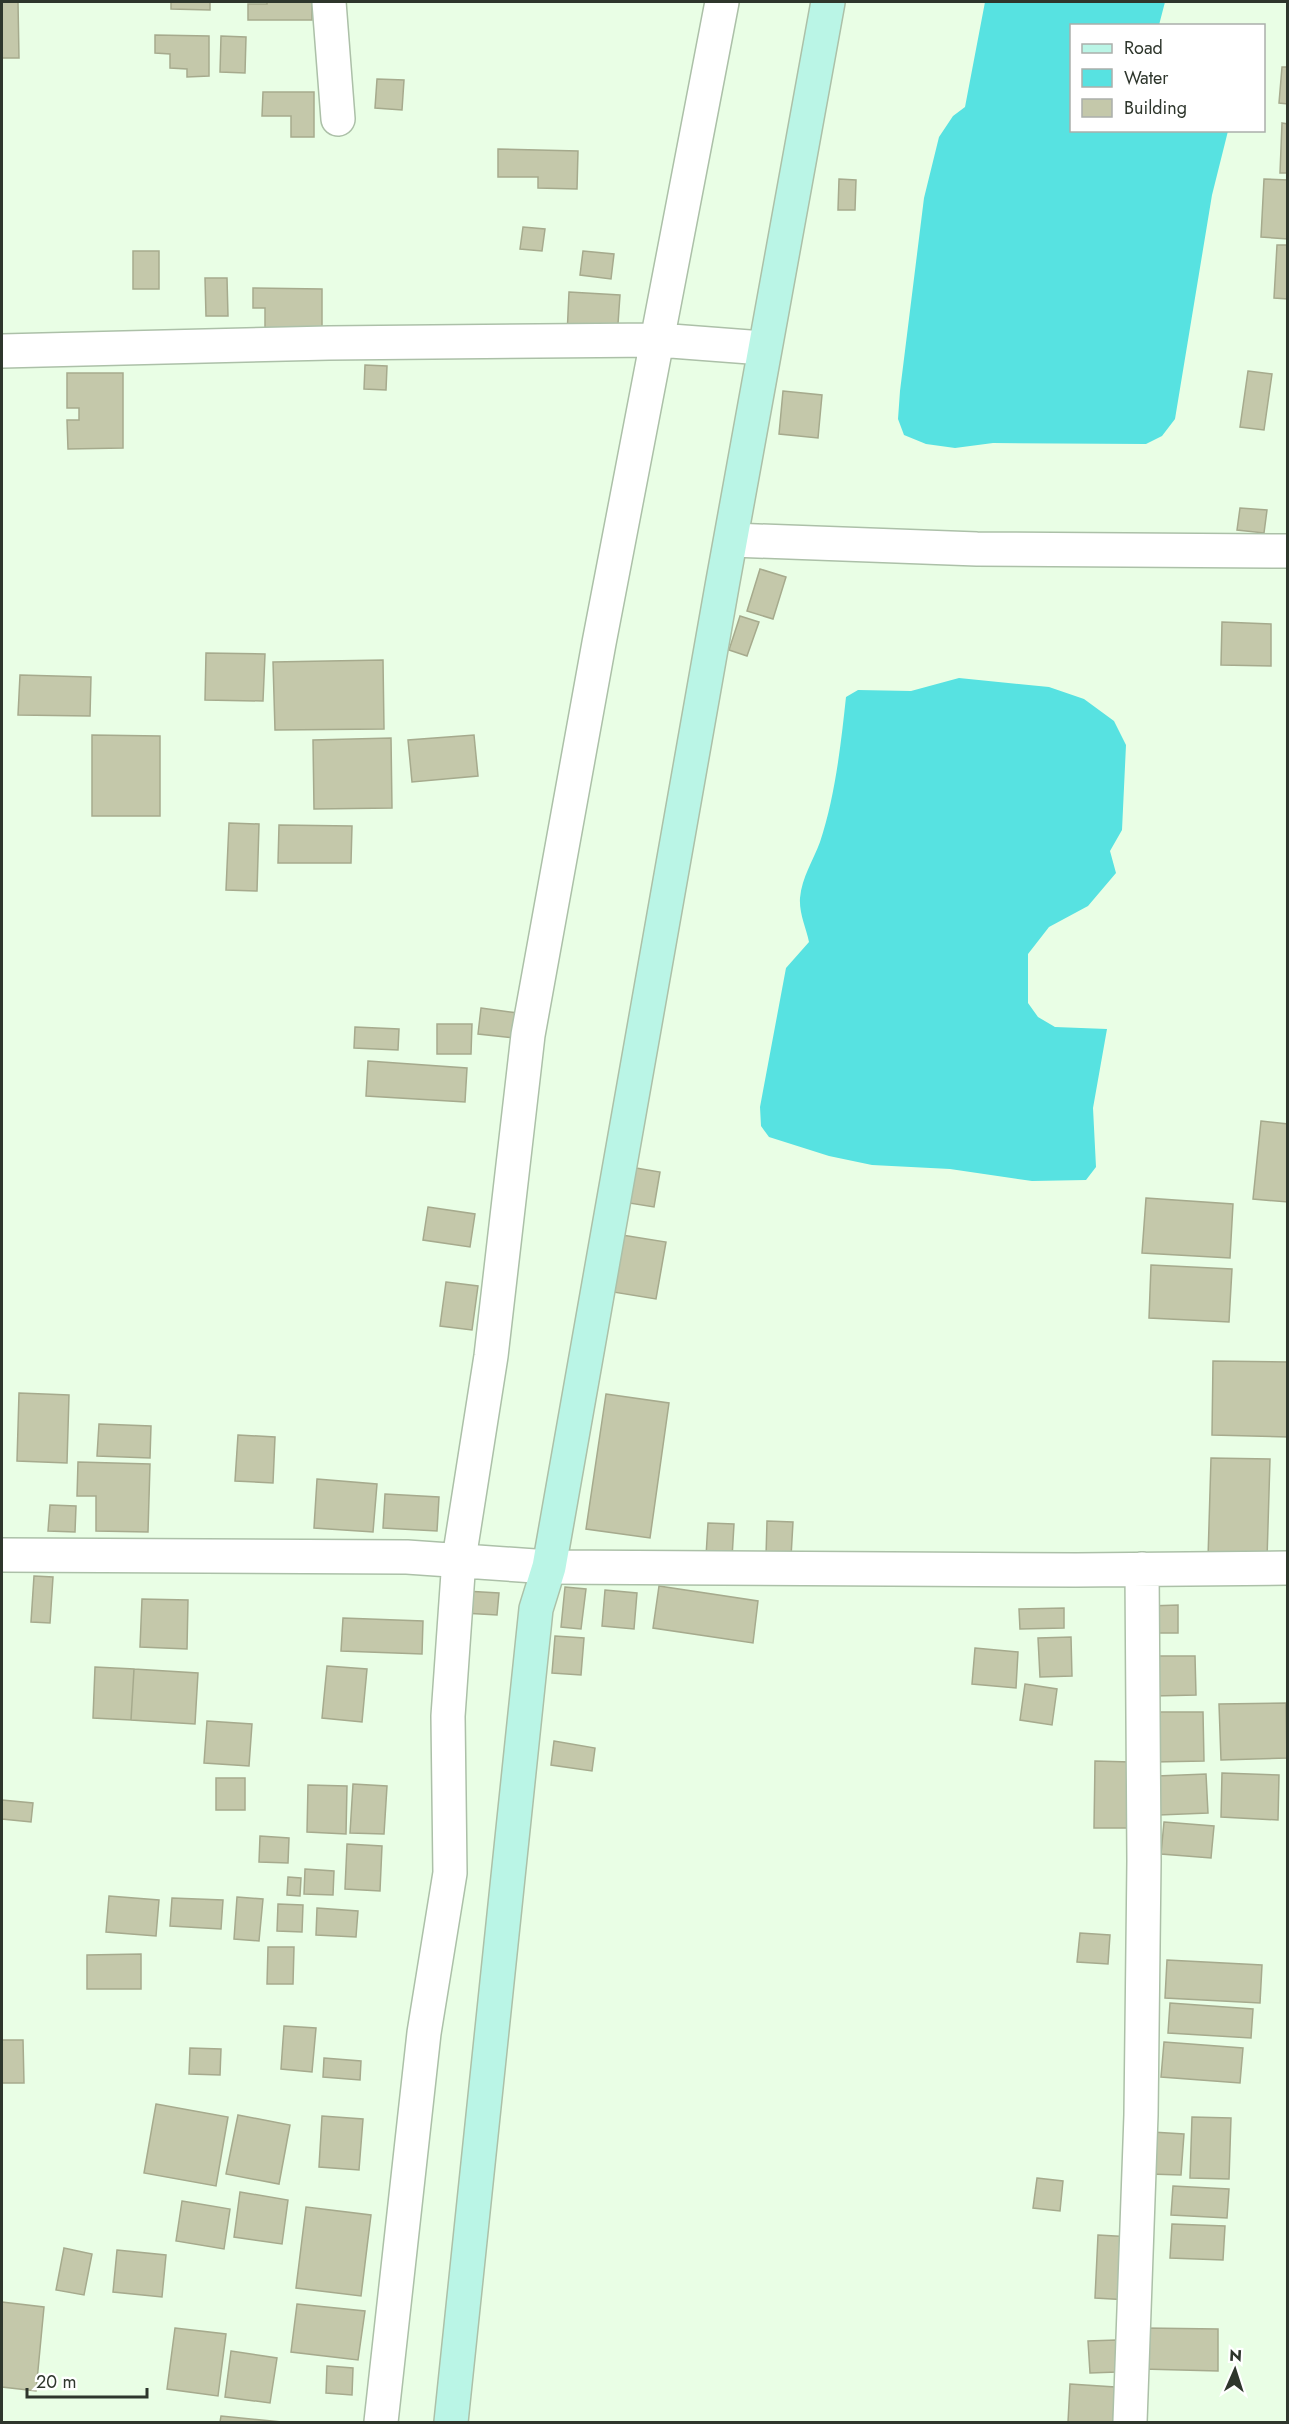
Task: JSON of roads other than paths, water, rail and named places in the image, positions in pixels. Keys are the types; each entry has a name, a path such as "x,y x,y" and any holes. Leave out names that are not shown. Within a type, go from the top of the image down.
{"street":[{"path":"329,2 338,119"},
{"path":"381,2422 424,2033 450,1873 448,1716 459,1559 491,1356 528,1035 599,643 722,2"},
{"path":"452,2422 536,1608 549,1567 732,540 763,348 828,2"},
{"path":"2,351 329,343 658,340 763,348"},
{"path":"732,540 977,549 1287,550"},
{"path":"2,1555 264,1555 459,1559 549,1567 1287,1568"},
{"path":"1130,2422 1141,2115 1144,1861 1142,1569"}],"water":[{"path":"985,2 1165,2 1159,24 1070,24 1070,132 1228,132 1212,195 1175,419 1162,436 1146,444 993,443 955,448 926,444 904,435 898,419 900,391 924,198 939,137 953,116 965,107"},
{"path":"959,678 1049,687 1084,699 1114,721 1126,745 1122,830 1110,851 1116,873 1088,906 1049,927 1028,954 1028,1003 1038,1017 1055,1027 1107,1029 1093,1108 1096,1167 1086,1180 1032,1181 950,1169 872,1165 829,1156 769,1137 761,1126 760,1107 786,968 809,942 801,910 801,890 820,842 830,807 840,752 846,697 858,690 911,691"}]}
